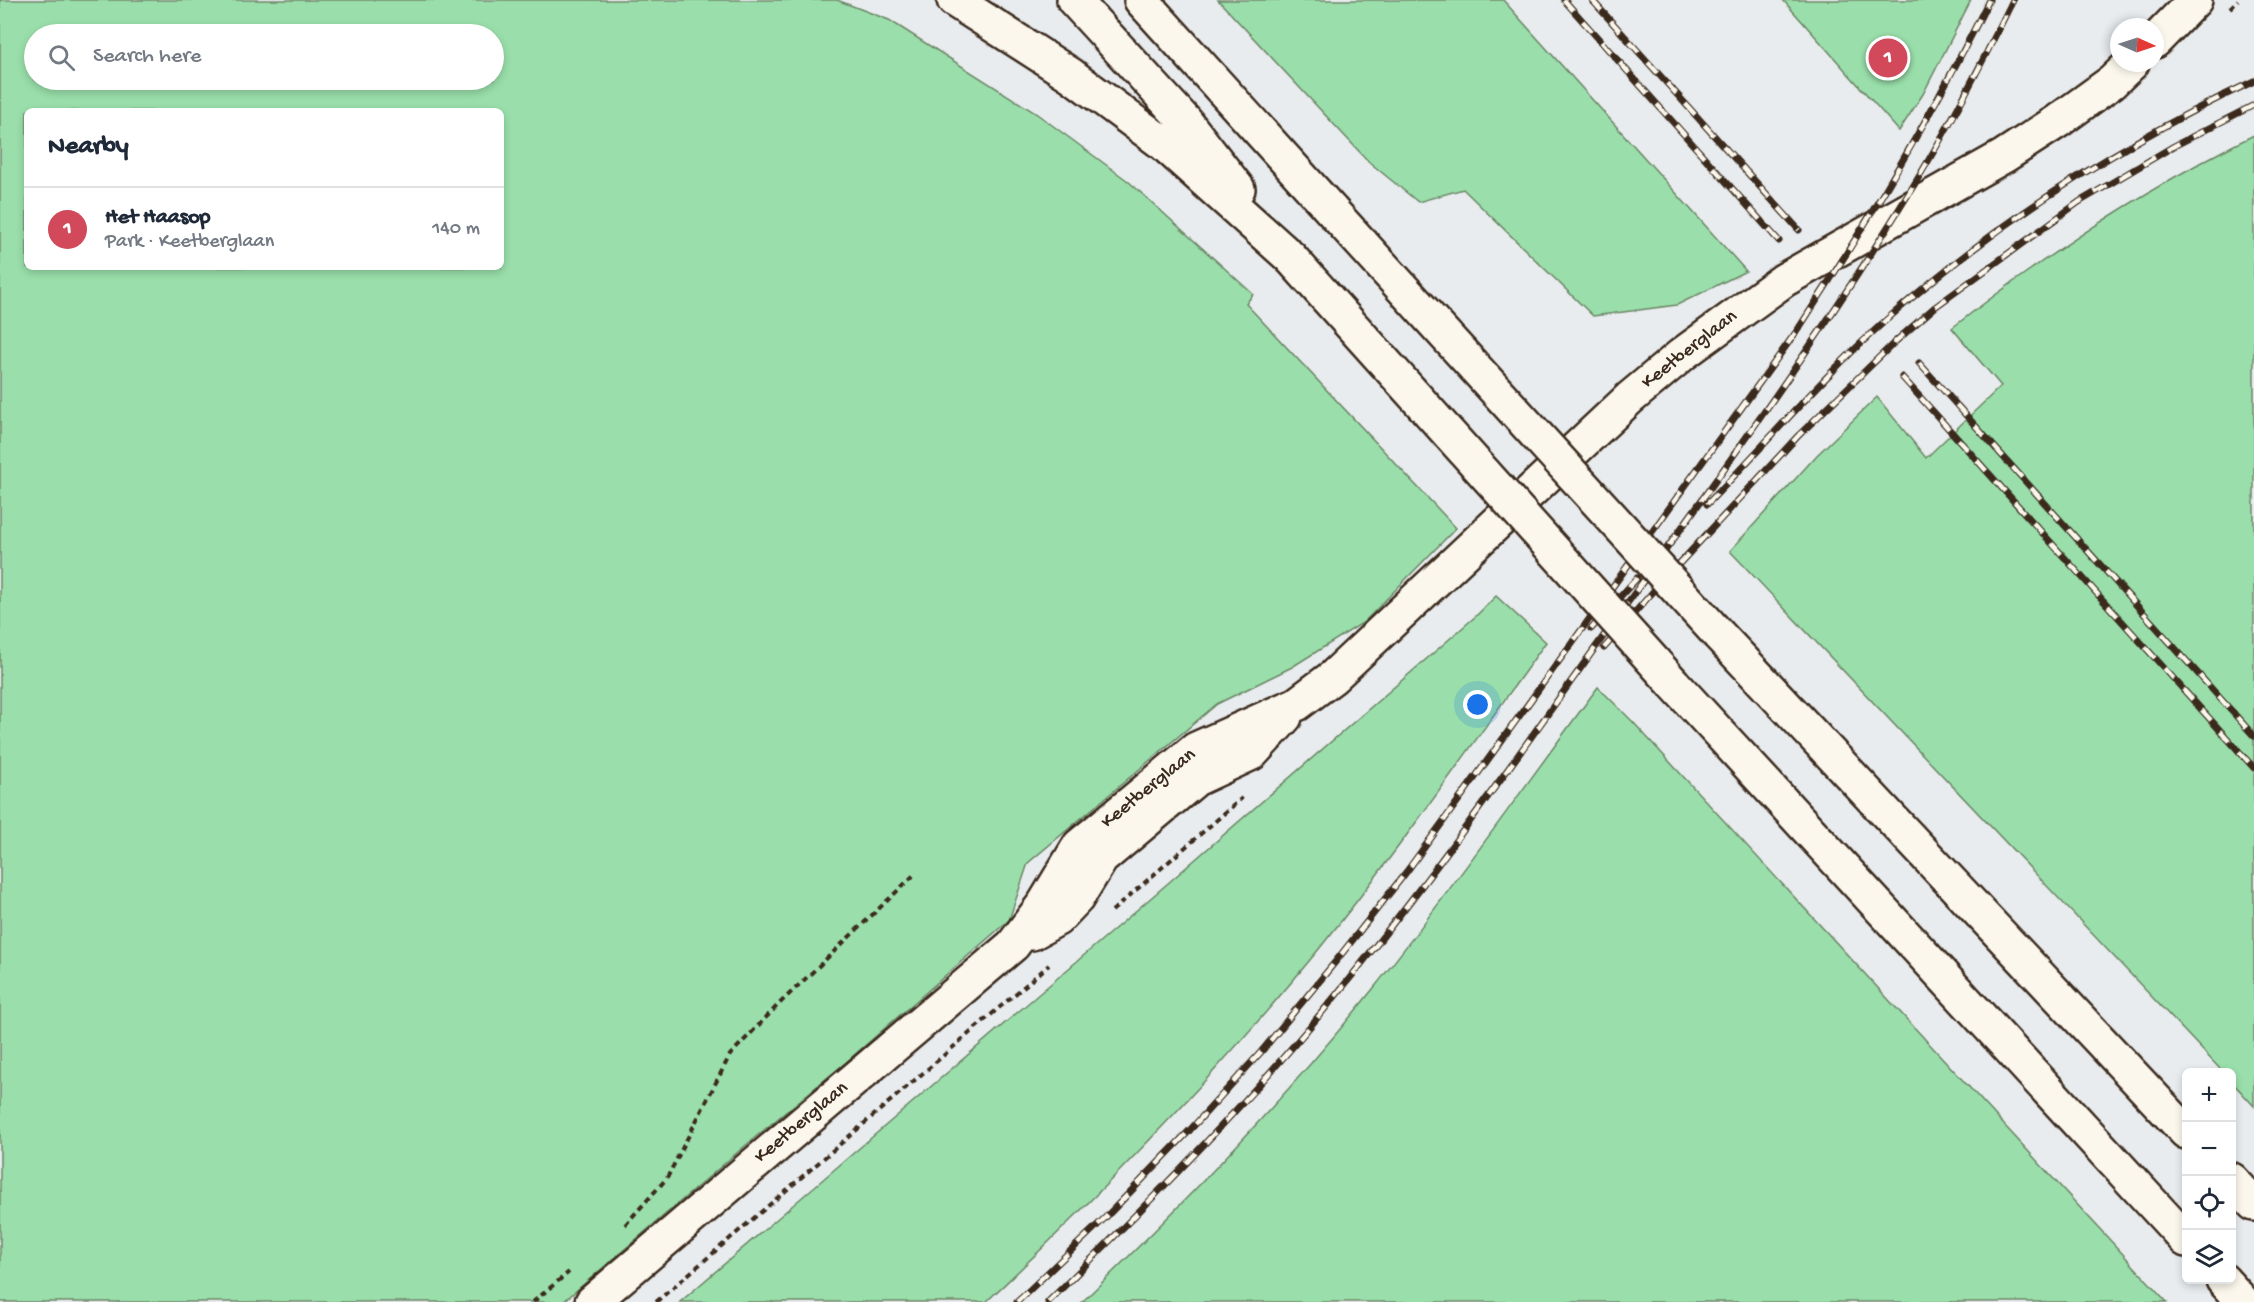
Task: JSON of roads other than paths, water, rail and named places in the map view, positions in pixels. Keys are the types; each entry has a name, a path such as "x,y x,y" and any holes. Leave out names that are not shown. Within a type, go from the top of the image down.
{"main road":[{"path":"954,0 1071,75 1164,144 1290,257"},
{"path":"1074,0 1185,121 1290,257 1674,684 2182,1235"},
{"path":"1141,0 1719,635 2182,1127"},
{"path":"2164,36 2209,8"},
{"name":"Keetberglaan","path":"592,1302 1013,945 1044,903 1079,846 1196,749 1297,704 1341,669 1630,398 1684,353 1784,280 2004,156 2058,121 2123,72"},
{"path":"2236,1184 2254,1204"},
{"path":"2227,1284 2243,1302"}],"railway":[{"path":"1564,0 1779,241"},
{"path":"1592,0 1799,230"},
{"path":"1017,1302 1106,1217 1261,1052 1407,871 1799,328 1899,167 1989,0"},
{"path":"1048,1302 1167,1183 1282,1059 1354,973 1460,834 1742,444 1814,340 1884,234 1930,158 2013,0"},
{"path":"1707,504 1861,343 1970,251 2061,188 2108,159 2204,105 2254,81"},
{"path":"1604,648 1798,436 1896,341 1935,307 2079,202 2174,146 2254,105"},
{"path":"1919,363 2254,736"},
{"path":"1902,377 2254,768"},
{"path":"1591,629 1637,578"}],"place":[{"name":"Het Haasop","path":"1888,58"}]}
